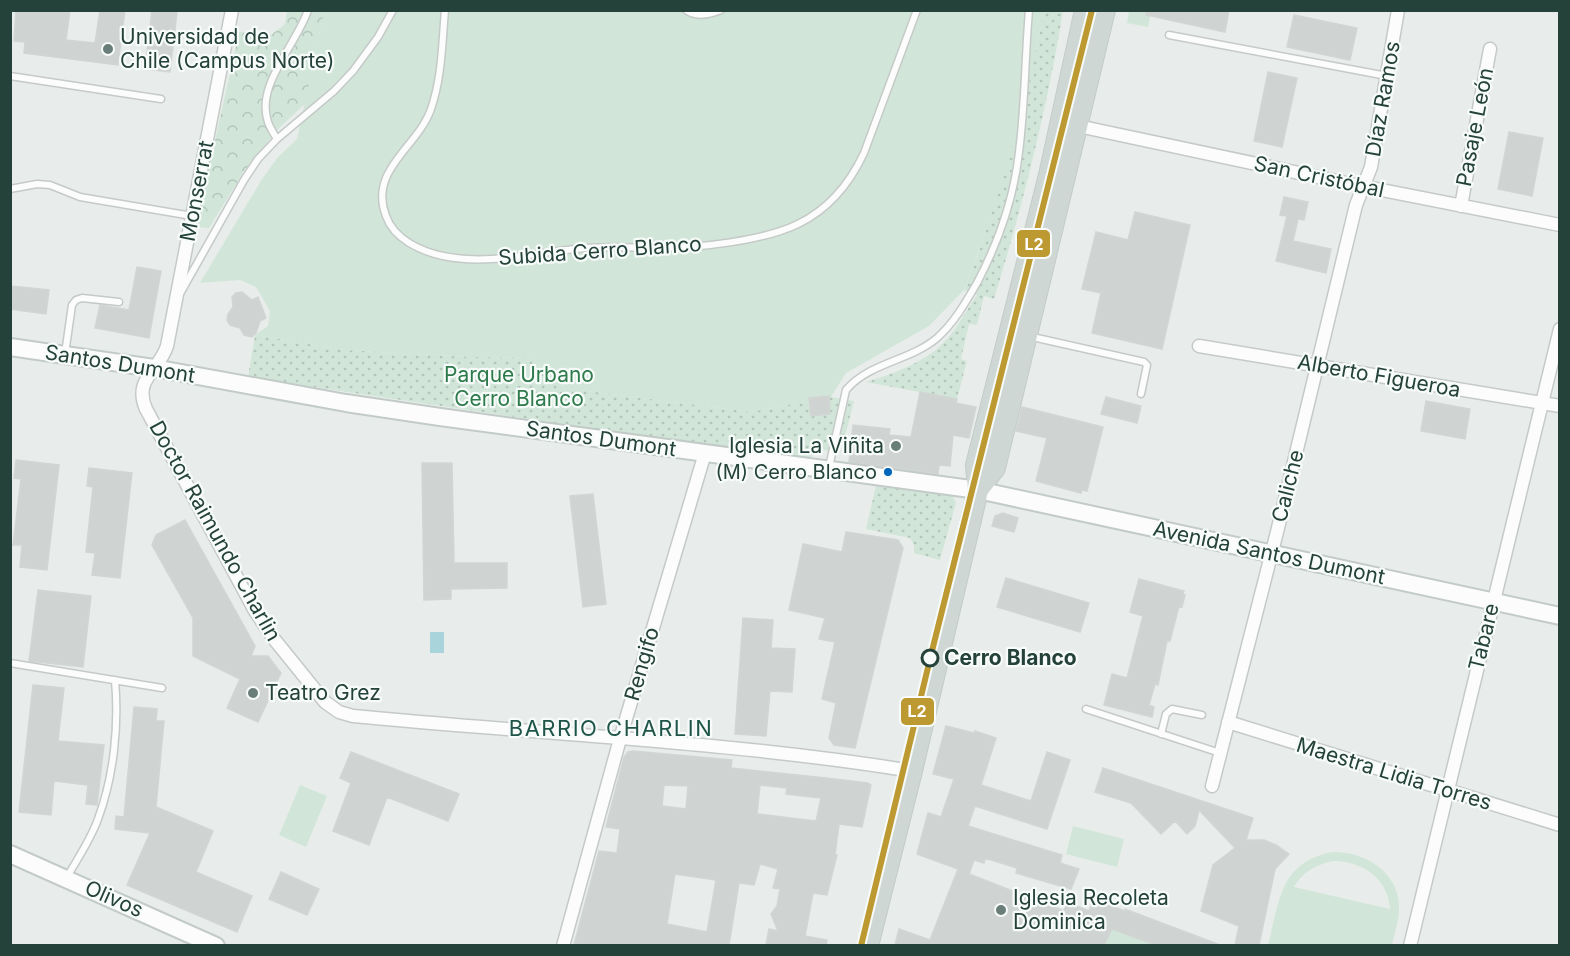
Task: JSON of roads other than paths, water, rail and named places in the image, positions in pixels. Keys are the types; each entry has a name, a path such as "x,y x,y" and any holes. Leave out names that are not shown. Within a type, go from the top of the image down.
{"main road":[{"path":"868,945 912,771 978,490 976,465 1030,253 1085,10"},
{"path":"978,490 995,468 1105,10"},
{"path":"1064,110 1068,120 1078,126"},
{"name":"Santos Dumont","path":"10,347 154,368 346,403 440,417 978,490"},
{"name":"Avenida Santos Dumont","path":"978,490 1560,616"},
{"name":"Olivos","path":"10,854 206,943"}],"street":[{"name":"Monserrat","path":"154,368 164,354 175,305 232,10"},
{"name":"Díaz Ramos","path":"1364,187 1371,167 1398,10"},
{"name":"Pasaje León","path":"1461,206 1490,49"},
{"name":"San Cristóbal","path":"1078,126 1364,187 1560,225"},
{"name":"Caliche","path":"1212,786 1356,205 1364,187"},
{"name":"Tabare","path":"1410,945 1560,329"},
{"name":"Alberto Figueroa","path":"1199,346 1560,406"},
{"name":"Doctor Raimundo Charlin","path":"154,368 145,379 142,391 146,409 255,611 274,639 332,707 353,717 843,760 912,771"},
{"name":"Rengifo","path":"563,945 620,739 705,453"},
{"name":"Maestra Lidia Torres","path":"1228,722 1560,825"}],"lane":[{"path":"277,139 268,121 266,108 268,93 277,69 300,30 308,10"},
{"path":"175,305 258,159 353,71 378,37 393,10"},
{"name":"Subida Cerro Blanco","path":"445,10 441,68 431,108 424,124 388,171 381,192 382,204 388,223 394,231 410,243 442,255 471,259 588,248 660,248 696,245 745,239 780,231 802,222 829,203 855,172 917,10"},
{"path":"686,10 690,14 704,15 721,10"},
{"path":"828,469 846,390 869,371 912,354 937,338 970,296 990,255 1004,217 1019,153 1029,10"},
{"path":"1169,34 1387,76"},
{"path":"10,76 161,99"},
{"path":"10,189 37,184 50,185 80,197 192,216"},
{"path":"65,355 72,305 76,300 82,298 119,303"},
{"path":"1027,336 1144,362 1147,365 1141,394"},
{"path":"10,663 162,688"},
{"path":"66,878 98,820 106,795 116,733 115,680"},
{"path":"1086,709 1220,753"},
{"path":"1161,734 1166,714 1172,710 1202,715"}],"water":[{"path":"430,632 444,632 444,653 430,653"}],"place":[{"name":"Universidad de Chile (Campus Norte)","path":"108,49"},
{"name":"Iglesia La Viñita","path":"896,446"},
{"name":"(M) Cerro Blanco","path":"888,472"},
{"name":"Cerro Blanco","path":"930,658"},
{"name":"Teatro Grez","path":"253,693"},
{"name":"Iglesia Recoleta Dominica","path":"1001,910"}],"district":[{"name":"BARRIO CHARLIN","path":"611,728"}],"park label":[{"name":"Parque Urbano Cerro Blanco","path":"519,387"}]}
